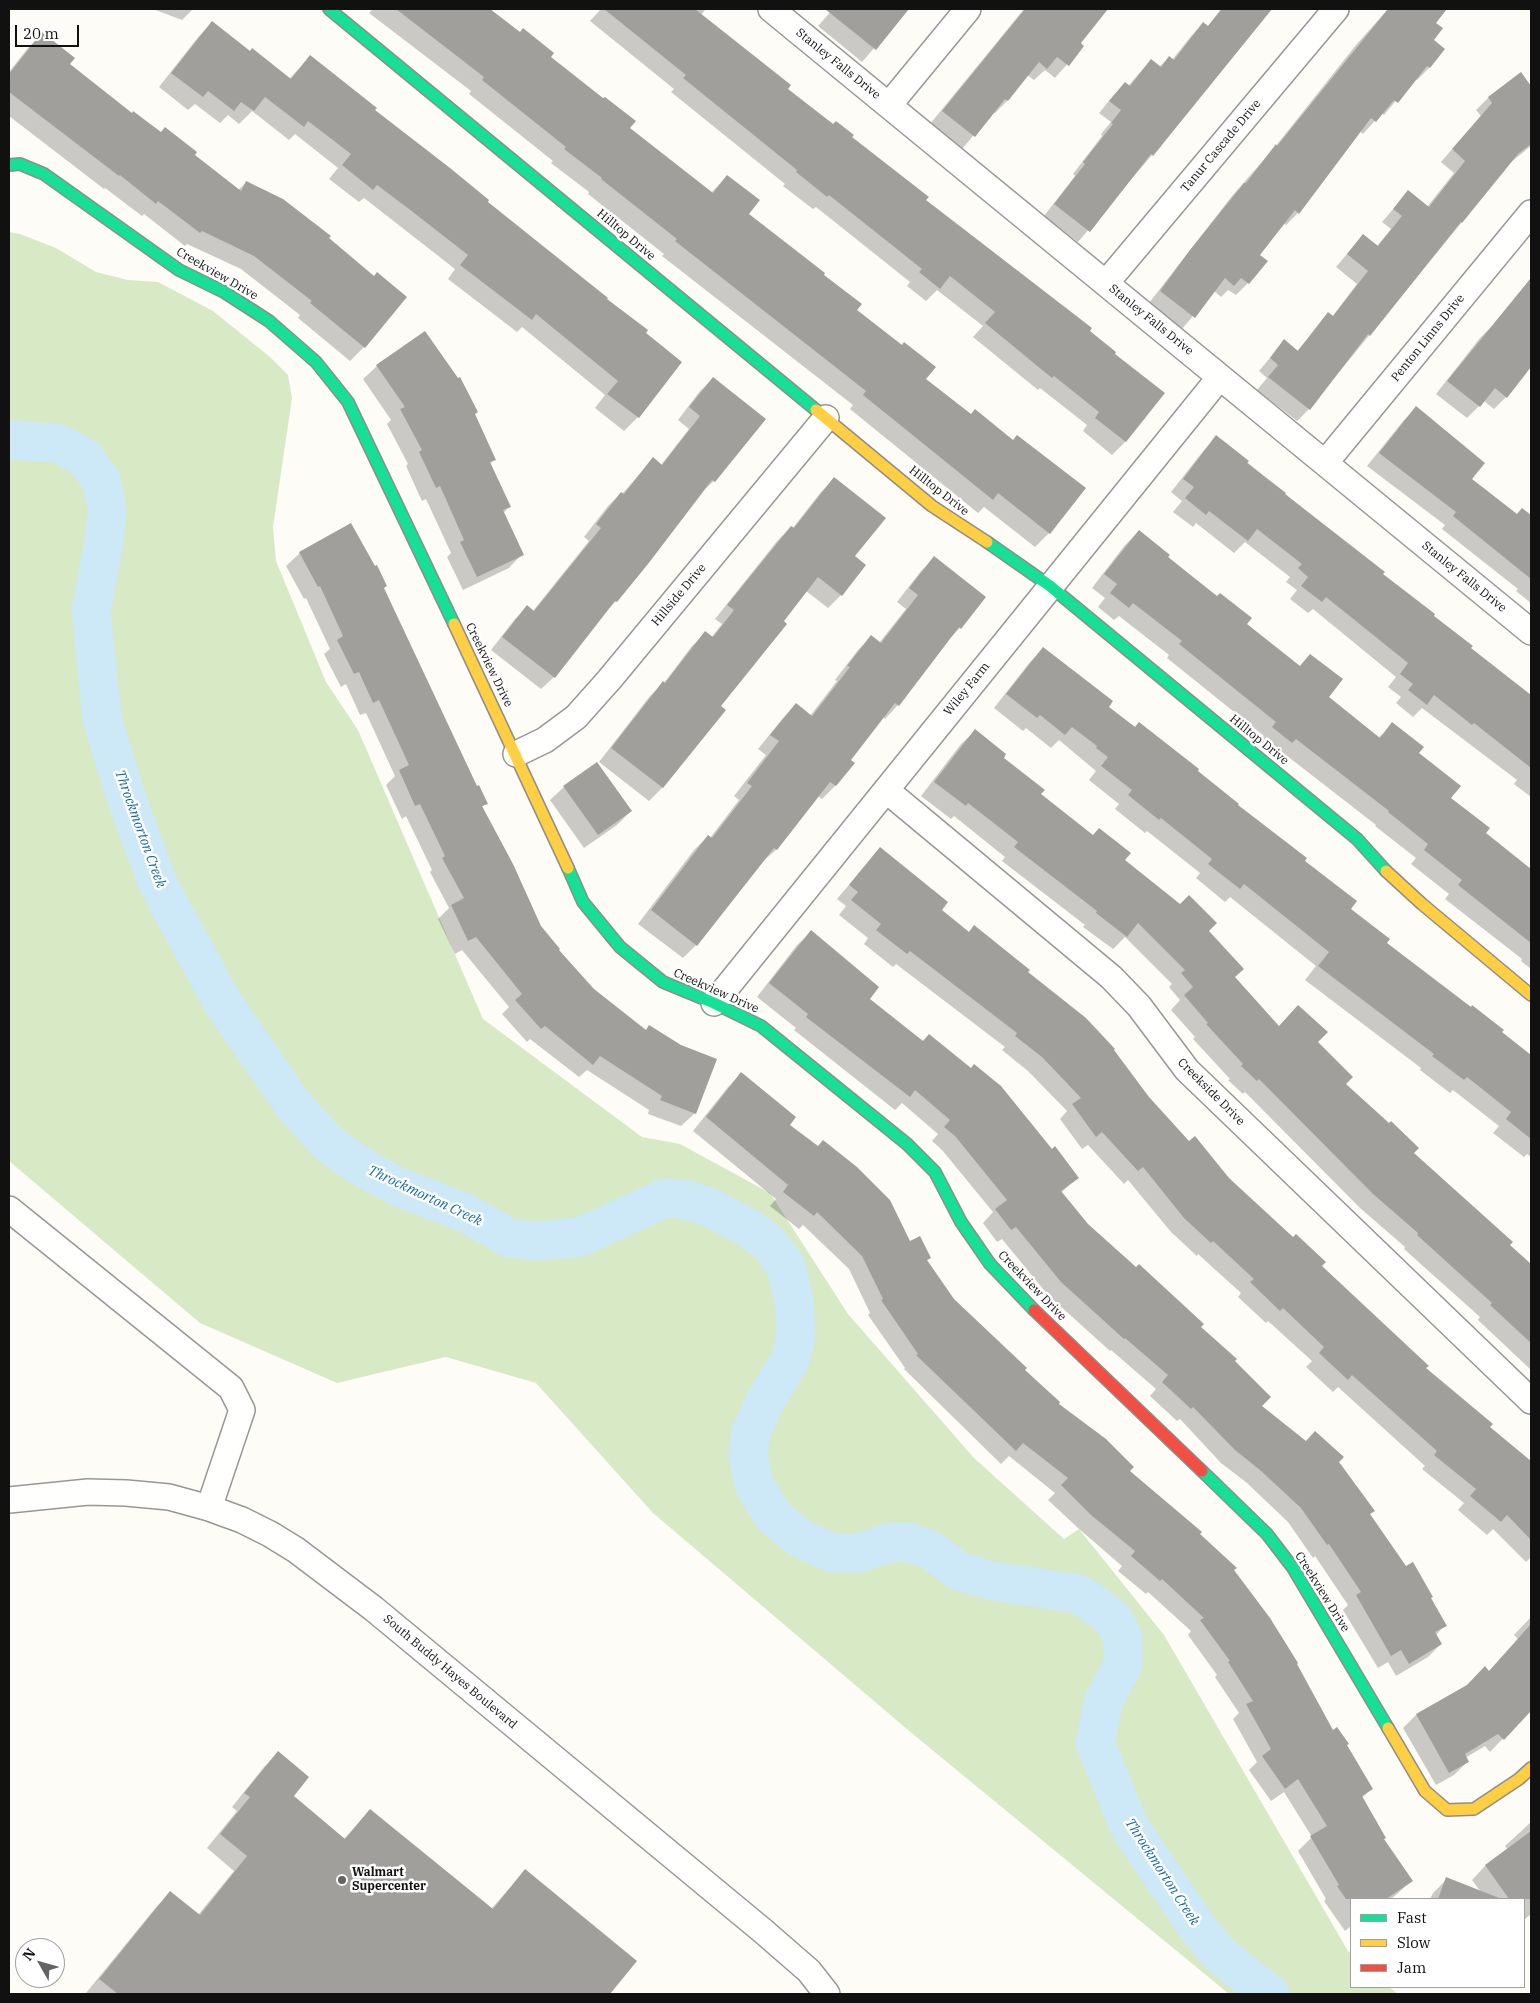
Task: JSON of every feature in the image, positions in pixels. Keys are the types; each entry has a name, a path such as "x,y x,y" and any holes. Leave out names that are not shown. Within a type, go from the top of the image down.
{"street":[{"name":"Hilltop Drive","path":"329,9 932,506 967,531 1021,564 1050,586 1357,838 1392,876 1422,904 1531,995"},
{"name":"Stanley Falls Drive","path":"771,9 1531,632"},
{"path":"888,105 968,9"},
{"name":"Tanur Cascade Drive","path":"1106,283 1336,9"},
{"name":"Creekview Drive","path":"9,164 20,164 44,174 179,270 224,292 269,322 316,362 348,402 516,754 583,902 620,947 664,982 714,1003 761,1026 907,1144 935,1172 961,1222 990,1264 1024,1300 1267,1534 1293,1568 1424,1791 1447,1810 1474,1809 1519,1779 1531,1768"},
{"name":"Penton Linns Drive","path":"1325,463 1531,213"},
{"name":"Wiley Farm","path":"714,1003 1220,377"},
{"name":"Hillside Drive","path":"516,754 545,740 576,717 609,680 826,418"},
{"name":"Creekside Drive","path":"886,790 1111,977 1139,1006 1187,1070 1531,1401"},
{"path":"9,1209 231,1388 242,1410 209,1508"},
{"name":"South Buddy Hayes Boulevard","path":"9,1500 88,1492 126,1492 169,1497 209,1508 242,1520 290,1546 374,1610 763,1931 809,1971 826,1994"}],"green space":[{"path":"9,232 20,234 56,248 96,272 128,280 158,282 213,311 270,357 288,375 292,398 273,527 276,561 326,682 358,730 483,1019 642,1137 680,1144 770,1193 848,1314 974,1458 1064,1539 1079,1529 1164,1635 1350,1953 1350,1988 1390,1988 1398,1994 1229,1994 908,1730 653,1513 536,1383 446,1357 337,1383 200,1323 9,1161"}],"building":[{"path":"396,9 490,9 520,32 523,28 554,53 551,57 636,121 630,128 713,193 727,175 760,200 749,214 862,304 857,310 902,345 904,342 936,367 926,379 971,414 975,409 1013,440 1017,435 1086,488 1050,534 998,493 993,500 863,395 866,391 675,241 677,239 564,149 566,147 482,80 484,77"},
{"path":"604,9 695,9 791,85 788,89 833,124 836,121 854,135 852,137 929,197 926,200 1092,328 1090,331 1116,352 1115,354 1165,393 1126,442 1095,418 1099,412 1054,376 1052,378 985,323 995,312 950,276 940,289 919,272 922,269 829,195 827,197 796,172 797,170 683,78 686,75"},
{"path":"825,9 909,9 876,50"},
{"path":"1025,9 1108,9 1081,43 1084,46 1069,66 1057,57 1047,69 1039,62 1008,101 1005,99 975,137 942,111"},
{"path":"1222,9 1272,9 1153,156 1151,154 1090,232 1054,204 1085,164 1083,162 1113,124 1111,123 1121,110 1109,101 1125,82 1130,86 1151,59 1161,67 1169,56 1174,60 1203,22 1208,26"},
{"path":"1388,9 1447,9 1436,23 1443,28 1434,40 1445,49 1430,68 1427,66 1398,103 1394,100 1376,122 1371,118 1299,214 1295,210 1260,255 1268,261 1249,284 1241,278 1234,286 1225,278 1195,318 1160,291 1244,183 1246,183 1276,144 1277,146"},
{"path":"212,21 250,51 252,48 291,79 310,55 377,108 375,110 489,200 488,202 607,299 648,330 646,333 682,362 639,418 607,394 618,381 536,314 532,320 460,265 468,255 377,185 373,190 342,165 351,154 308,121 304,127 265,97 254,111 241,102 234,111 208,91 203,97 171,73"},
{"path":"42,32 75,58 70,64 132,113 133,111 161,132 165,127 197,152 195,155 241,191 246,181 283,199 331,236 329,238 374,276 377,272 407,297 365,348 310,303 312,301 254,256 202,231 200,233 158,201 156,204 9,92 9,74"},
{"path":"1521,72 1531,86 1531,144 1518,154 1461,222 1370,336 1368,334 1310,410 1268,377 1278,365 1270,358 1284,339 1298,351 1328,312 1333,316 1368,271 1347,254 1363,234 1378,246 1402,216 1393,209 1408,190 1429,207 1465,161 1452,149 1492,103 1488,97"},
{"path":"1531,278 1531,367 1507,398 1495,388 1480,407 1447,381"},
{"path":"425,331 458,378 460,377 478,412 475,414 496,460 490,462 511,507 503,510 524,555 477,577 460,542 464,540 440,486 436,488 419,452 422,450 400,409 405,407 376,365"},
{"path":"713,377 766,419 715,482 712,480 648,564 617,602 615,601 555,678 502,637 527,605 534,611 601,528 596,524 621,492 624,494 653,457 662,465 700,416 689,407"},
{"path":"1416,406 1485,463 1472,479 1517,514 1522,508 1531,515 1531,579 1453,516 1456,512 1379,453"},
{"path":"1216,435 1249,461 1247,463 1285,494 1385,572 1383,574 1473,646 1471,648 1531,695 1531,768 1474,723 1472,725 1434,695 1427,705 1408,690 1413,684 1400,674 1408,663 1326,597 1322,602 1301,586 1308,577 1298,568 1302,564 1257,529 1248,541 1209,511 1206,515 1185,498 1194,487 1183,479"},
{"path":"834,477 886,518 855,556 866,565 842,596 818,577 784,621 787,624 721,706 726,710 663,788 611,748 705,631 713,637 734,610 727,605 791,526 794,528"},
{"path":"351,523 375,566 377,565 387,586 384,588 477,786 479,785 488,804 482,806 513,864 541,926 559,950 594,989 646,1030 649,1025 681,1045 717,1059 696,1114 660,1100 662,1096 600,1056 593,1065 545,1026 541,1029 515,1000 522,994 476,937 468,941 451,905 464,898 442,858 445,856 420,804 415,806 399,770 409,765 379,700 373,703 359,672 354,674 337,640 343,636 320,586 318,587 299,552"},
{"path":"1139,530 1170,555 1168,557 1217,596 1220,593 1252,618 1247,624 1300,666 1310,654 1343,679 1329,697 1380,738 1392,722 1424,747 1419,753 1461,786 1451,798 1490,828 1486,833 1531,869 1531,943 1458,885 1462,880 1424,850 1428,844 1389,811 1296,739 1292,743 1272,727 1276,722 1179,644 1182,641 1133,603 1129,608 1110,593 1117,584 1104,574"},
{"path":"934,556 986,597 961,629 959,627 899,706 895,703 851,760 855,763 836,786 830,782 777,850 774,848 697,946 651,910 708,835 712,838 752,786 747,783 779,741 770,735 796,703 812,716 850,667 847,666 871,635 881,643 918,595 909,588"},
{"path":"1043,647 1113,701 1109,707 1135,727 1139,722 1199,769 1198,771 1238,805 1307,858 1305,861 1357,901 1351,909 1390,939 1387,943 1471,1007 1472,1005 1504,1030 1502,1032 1531,1055 1531,1139 1506,1119 1511,1112 1467,1077 1464,1080 1432,1056 1434,1054 1318,966 1329,952 1244,884 1240,889 1208,864 1212,859 1161,818 1159,820 1128,795 1132,790 1101,766 1108,757 1096,748 1097,746 1072,727 1065,735 1040,715 1037,718 1006,694"},
{"path":"975,729 1006,754 1004,758 1045,790 1041,794 1093,835 1099,828 1131,853 1125,860 1180,904 1189,895 1217,923 1209,931 1244,969 1235,977 1279,1026 1298,1005 1328,1032 1318,1042 1353,1077 1346,1084 1389,1123 1391,1121 1419,1148 1414,1153 1513,1242 1510,1245 1531,1264 1531,1343 1490,1305 1492,1303 1417,1235 1418,1233 1373,1194 1259,1079 1257,1081 1241,1066 1243,1064 1206,1024 1208,1023 1184,995 1193,987 1181,973 1185,970 1138,923 1127,937 1096,913 1097,911 1014,847 1018,842 968,803 966,806 934,782"},
{"path":"597,762 632,811 598,835 563,786"},
{"path":"880,847 948,902 942,910 969,932 974,925 1030,970 1028,972 1086,1018 1115,1049 1149,1097 1189,1141 1195,1136 1229,1178 1293,1237 1296,1234 1326,1262 1322,1266 1429,1366 1426,1368 1493,1424 1490,1427 1531,1461 1531,1540 1507,1515 1501,1522 1470,1496 1476,1489 1434,1455 1437,1451 1352,1375 1348,1380 1319,1353 1324,1347 1283,1308 1280,1311 1250,1282 1254,1279 1213,1241 1211,1243 1184,1218 1143,1167 1138,1171 1102,1132 1096,1137 1072,1104 1081,1098 1042,1057 1015,1036 1017,1033 910,951 907,954 876,930 881,924 851,900 858,892 849,885"},
{"path":"811,930 879,987 870,999 923,1041 929,1034 971,1068 974,1064 1001,1086 1052,1149 1055,1146 1079,1178 1061,1191 1088,1224 1136,1267 1139,1264 1204,1324 1201,1327 1237,1359 1235,1361 1271,1397 1262,1406 1306,1441 1315,1431 1344,1457 1339,1462 1375,1511 1370,1514 1406,1566 1413,1562 1433,1597 1431,1598 1447,1626 1435,1632 1442,1644 1409,1664 1401,1650 1391,1656 1356,1595 1361,1592 1329,1544 1327,1545 1301,1508 1235,1450 1193,1407 1191,1409 1162,1382 1168,1375 1124,1339 1061,1282 1016,1227 1011,1230 995,1209 1007,1200 955,1136 944,1127 950,1120 915,1090 910,1097 806,1017 808,1014 769,983"},
{"path":"741,1072 796,1117 790,1125 818,1146 823,1140 857,1167 890,1200 910,1241 920,1236 931,1258 927,1260 954,1299 1027,1368 1025,1370 1060,1402 1059,1404 1106,1439 1134,1467 1130,1471 1202,1532 1200,1534 1237,1568 1234,1570 1270,1618 1298,1663 1333,1730 1337,1727 1349,1744 1347,1745 1373,1789 1362,1796 1386,1838 1384,1839 1413,1881 1388,1898 1346,1899 1310,1836 1327,1826 1298,1779 1285,1789 1262,1756 1271,1749 1246,1704 1253,1701 1228,1662 1230,1661 1200,1620 1204,1618 1162,1579 1160,1581 1131,1556 1135,1551 1091,1515 1061,1485 1068,1478 1023,1443 1016,1451 916,1355 918,1354 881,1300 883,1299 862,1256 817,1212 814,1216 783,1192 788,1185 706,1117"},
{"path":"1531,1624 1531,1711 1504,1740 1498,1734 1465,1754 1469,1762 1449,1773 1416,1714 1467,1685 1485,1666 1489,1671"},
{"name":"Walmart Supercenter","path":"278,1751 309,1777 294,1796 345,1839 370,1809 493,1909 525,1869 637,1961 610,1994 118,1994 99,1979 170,1891 200,1915 247,1856 220,1834 250,1797 244,1793"},
{"path":"1531,1831 1531,1899 1508,1898 1485,1865"},
{"path":"1446,1877 1499,1898 1438,1898"}],"waterway":[{"name":"Throckmorton Creek","path":"9,440 57,443 84,457 101,480 107,509 104,542 91,611 102,719 127,800 158,884 223,1003 295,1107 328,1143 357,1164 396,1186 468,1214 509,1238 536,1241 580,1237 665,1198 682,1199 706,1206 747,1227 769,1243 786,1266 794,1302 796,1336 790,1360 764,1403 751,1432 748,1455 754,1485 775,1518 800,1538 833,1553 858,1553 891,1542 909,1542 932,1551 957,1570 988,1580 1078,1594 1096,1605 1114,1620 1123,1638 1123,1664 1104,1700 1095,1743 1130,1828 1195,1924 1219,1954 1270,1994"}],"traffic: fast":[{"path":"329,9 816,410"},
{"path":"9,165 20,164 44,174 179,270 224,292 269,321 316,362 348,402 454,624"},
{"path":"987,542 1050,586 1357,839 1386,871"},
{"path":"568,868 583,902 620,947 663,982 714,1003 761,1026 907,1144 935,1172 961,1222 990,1264 1034,1310"},
{"path":"1202,1471 1267,1534 1293,1568 1388,1728"}],"traffic: slow":[{"path":"816,410 932,506 987,542"},
{"path":"454,624 568,868"},
{"path":"1386,871 1422,904 1531,995"},
{"path":"1388,1728 1425,1791 1447,1810 1474,1809 1519,1779 1531,1768"}],"traffic: jam":[{"path":"1034,1310 1202,1471"}],"place":[{"name":"Walmart Supercenter","path":"342,1880"}]}
